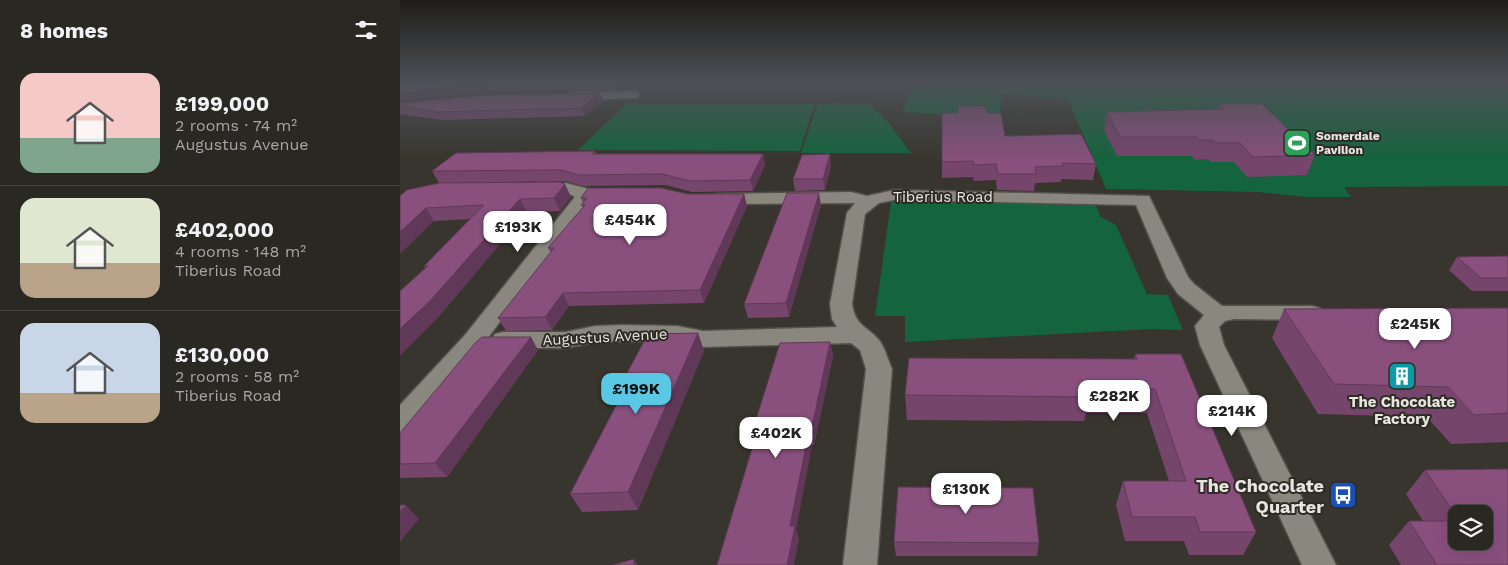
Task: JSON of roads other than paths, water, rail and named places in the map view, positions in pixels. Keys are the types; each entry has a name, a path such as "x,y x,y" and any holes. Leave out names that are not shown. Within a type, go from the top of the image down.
{"street":[{"path":"400,423 473,340 582,199 592,193 566,188 520,188"},
{"name":"Tiberius Road","path":"868,201 894,195 1143,200 1178,278 1198,299 1218,314"},
{"path":"700,199 851,197 868,201"},
{"path":"860,565 879,369 870,346 856,335 843,319 840,304 856,213 868,201"},
{"path":"1319,565 1212,345 1207,326 1218,314 1234,312 1335,313"},
{"name":"Augustus Avenue","path":"473,340 566,340 595,334 624,333 677,334 703,339 856,335"}],"place":[{"name":"Somerdale Pavilion","path":"1297,143"},
{"name":"The Chocolate Factory","path":"1402,376"},
{"name":"The Chocolate Quarter","path":"1343,495"}]}
